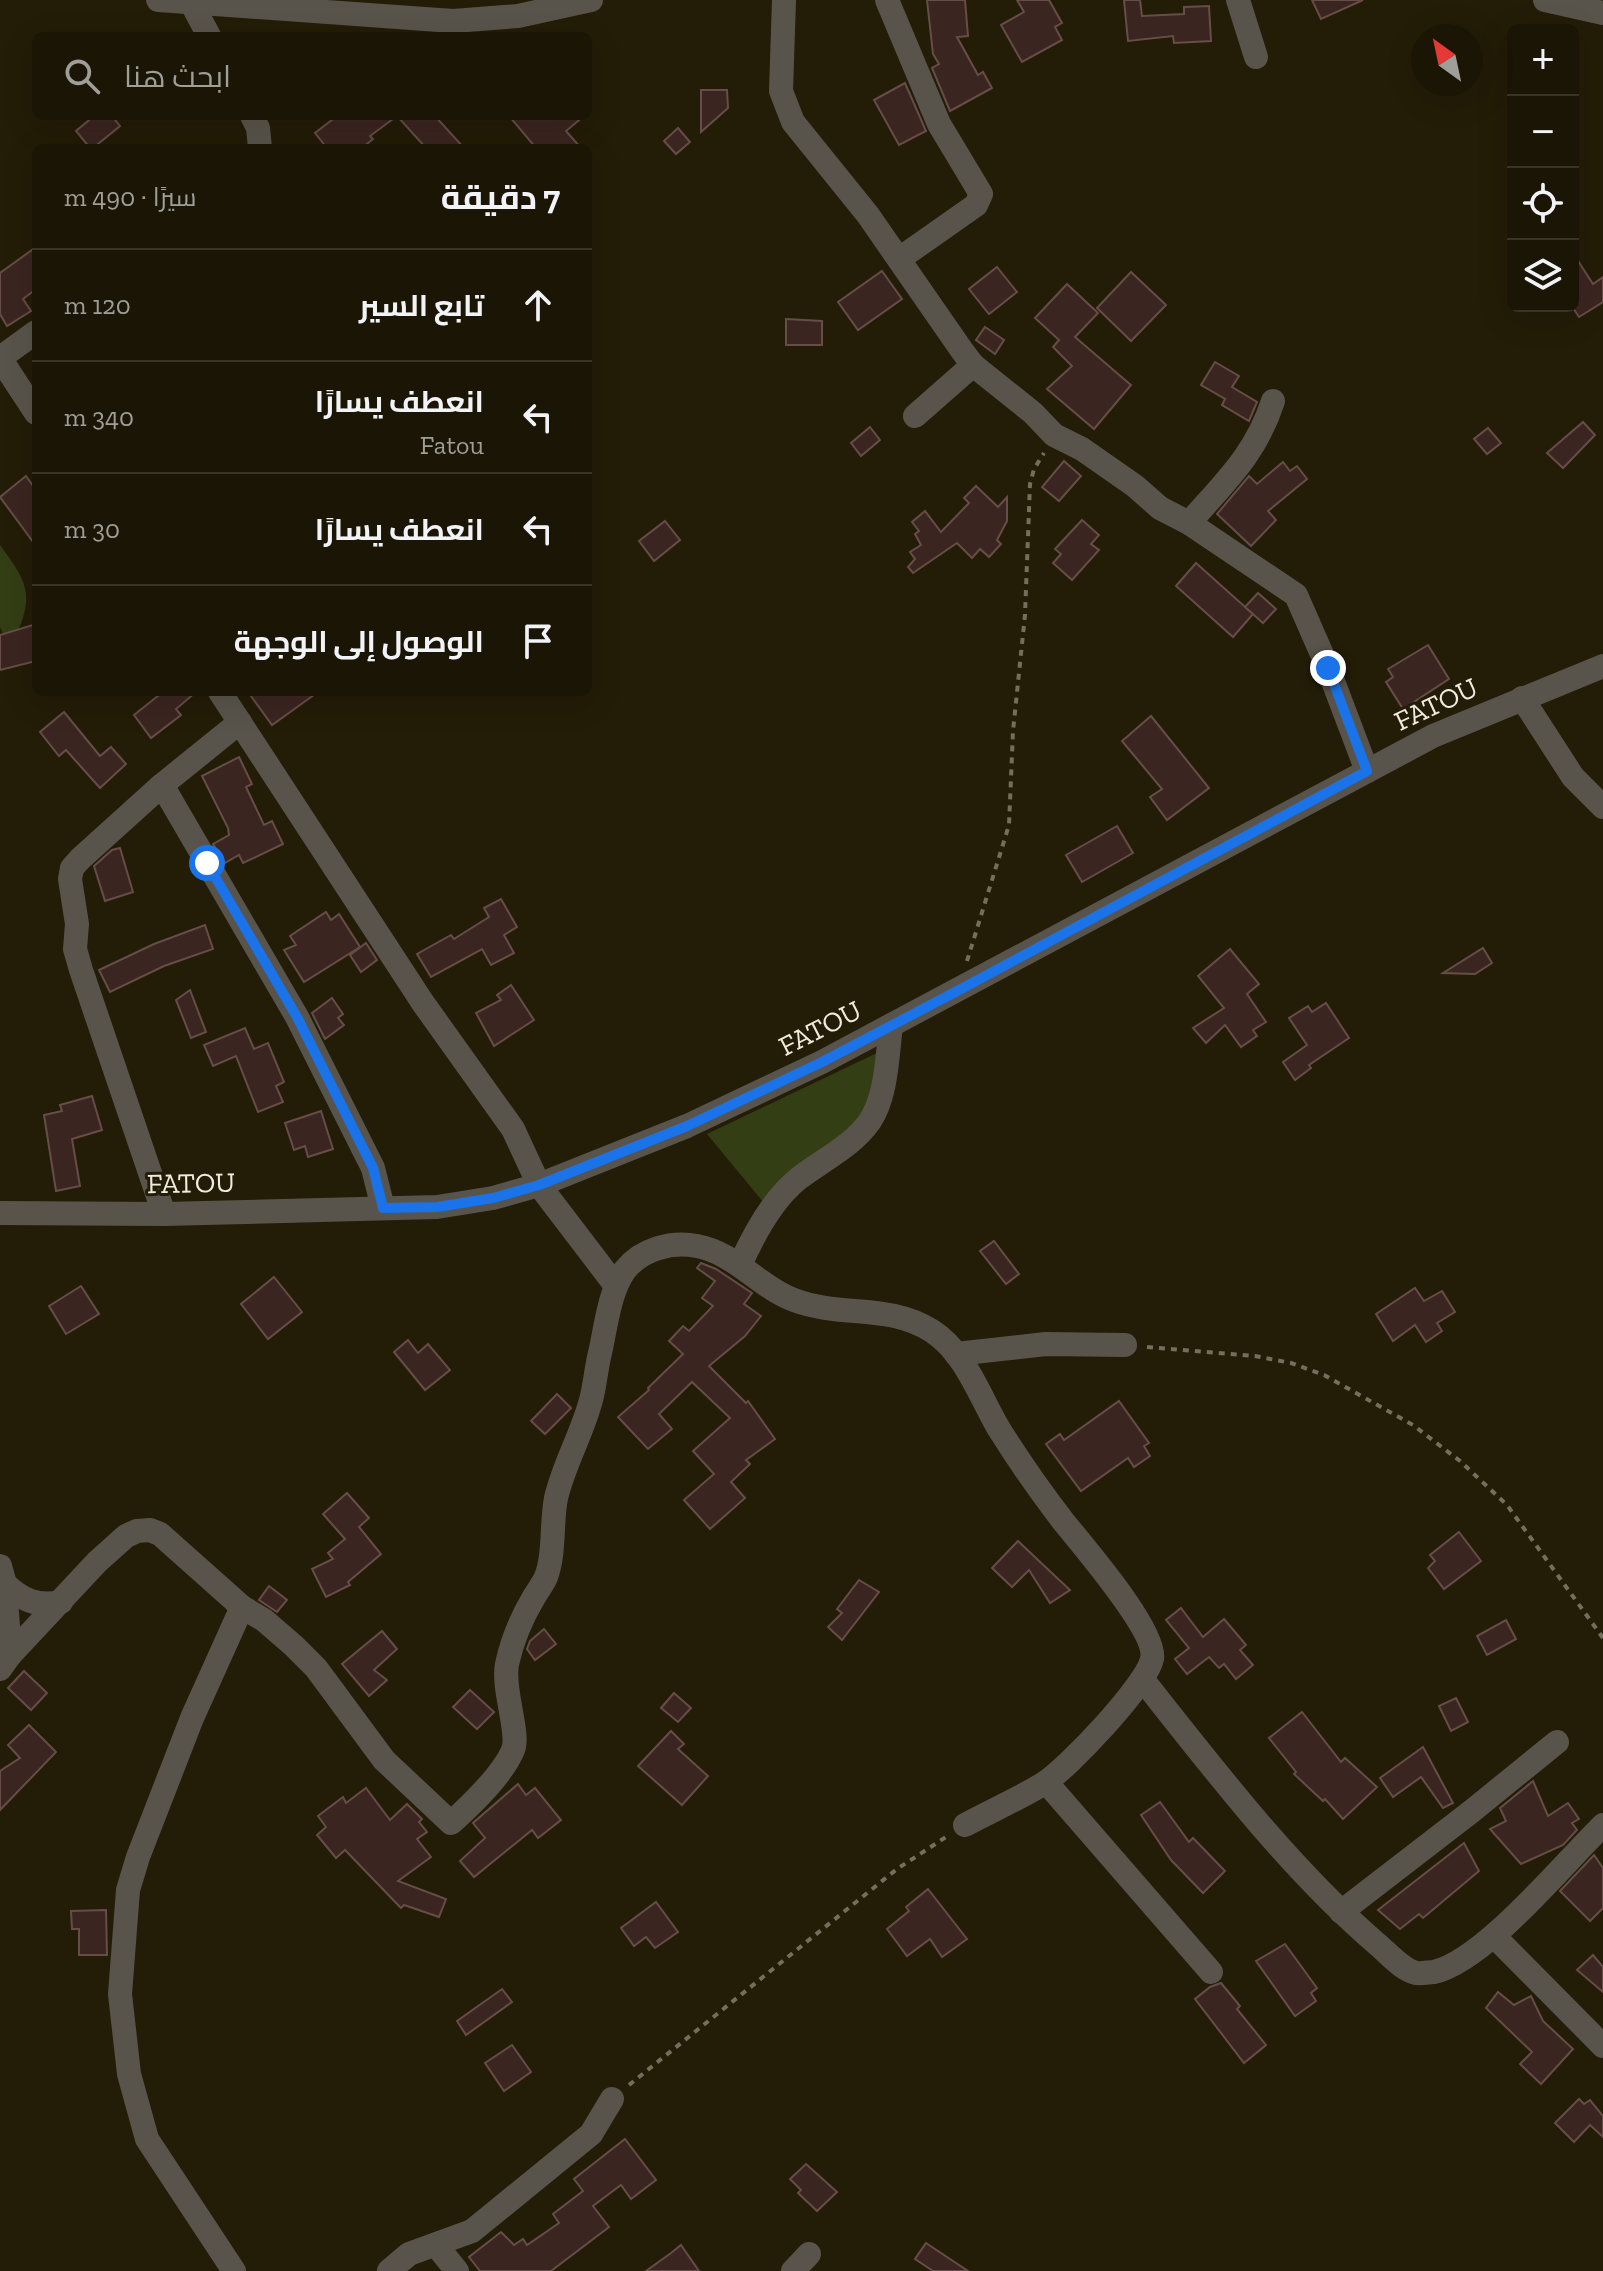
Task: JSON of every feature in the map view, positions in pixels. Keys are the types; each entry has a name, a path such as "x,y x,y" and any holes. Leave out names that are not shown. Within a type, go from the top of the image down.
{"street":[{"path":"158,0 453,21 518,16 591,0"},
{"path":"784,0 781,91 793,122 868,215 973,365 1033,413 1054,435 1082,449 1135,486 1160,508 1189,523 1296,595 1314,632 1367,771"},
{"path":"887,0 939,124 981,194 976,205 899,259"},
{"path":"1238,0 1256,57"},
{"path":"1545,0 1603,13 1603,0"},
{"path":"192,4 207,32"},
{"path":"254,120 260,144"},
{"path":"32,335 0,358 32,407"},
{"path":"915,416 973,365"},
{"path":"1189,523 1250,453 1273,401"},
{"name":"FATOU","path":"0,1213 164,1214 437,1207 493,1198 539,1185 687,1126 891,1026 1433,736 1603,666"},
{"path":"223,696 391,956 513,1129 539,1185 616,1286"},
{"path":"1522,698 1573,777 1603,807"},
{"path":"164,1214 75,949 77,924 70,879 72,868 80,859 162,785 240,722"},
{"path":"162,785 297,1017 373,1168 383,1208"},
{"path":"740,1265 779,1200 796,1181 857,1137 871,1120 883,1088 891,1026"},
{"path":"5,1662 97,1562 126,1536 150,1530 160,1534 242,1607 264,1620 316,1668 384,1760 451,1823 489,1786 514,1749 505,1692 507,1666 516,1634 532,1599 545,1580 550,1562 556,1501 566,1465 592,1398 616,1286 626,1269 639,1256 660,1246 701,1246 740,1265 765,1285 793,1300 828,1309 898,1314 935,1333 956,1354 1025,1469 1134,1612 1151,1641 1153,1657 1143,1680 1109,1721 1046,1782 965,1825"},
{"path":"956,1354 1046,1344 1125,1345"},
{"path":"2,1575 21,1599 36,1604 61,1602"},
{"path":"2,1575 5,1662"},
{"path":"234,2271 147,2139 129,2074 120,1994 128,1890 138,1857 192,1718 242,1607"},
{"path":"1143,1680 1242,1804 1341,1912 1397,1962 1415,1973 1436,1971 1471,1955 1494,1936 1603,1825"},
{"path":"1341,1912 1557,1742"},
{"path":"1046,1782 1211,1972"},
{"path":"1494,1936 1603,2046"},
{"path":"389,2271 409,2254 472,2231 591,2134 612,2099"},
{"path":"436,2245 457,2271"}],"path":[{"path":"959,990 1009,825 1013,731 1025,615 1030,484 1034,469 1054,435"},
{"path":"1125,1345 1255,1356 1291,1363 1324,1375 1413,1425 1460,1461 1507,1505 1603,1638"},
{"path":"612,2099 897,1869 965,1825"}],"green space":[{"path":"0,545 22,579 26,599 15,638 6,641 0,627"},
{"path":"879,1052 873,1110 764,1203 707,1134"}],"building":[{"path":"927,0 965,0 968,36 957,37 978,75 983,72 992,88 950,111 932,68 939,64 933,54"},
{"path":"1017,0 1049,0 1062,23 1055,27 1062,40 1022,62 1001,25 1024,12"},
{"path":"1124,0 1140,0 1142,16 1184,14 1184,7 1209,6 1211,41 1174,43 1173,36 1128,41"},
{"path":"1312,0 1363,0 1321,19"},
{"path":"905,83 926,131 899,145 874,100"},
{"path":"701,90 727,90 728,108 701,132"},
{"path":"89,120 115,120 120,126 98,144 87,144 76,131"},
{"path":"332,120 392,120 370,136 373,139 367,144 324,144 315,133"},
{"path":"401,120 439,120 460,144 422,144"},
{"path":"512,120 579,120 566,131 577,144 533,144"},
{"path":"678,128 690,142 676,154 664,141"},
{"path":"32,250 32,292 23,299 31,311 7,326 0,314 0,273"},
{"path":"1579,262 1593,284 1603,277 1603,302 1579,317 1576,312 1579,312"},
{"path":"997,267 1017,292 989,314 969,289"},
{"path":"882,271 902,299 858,330 838,302"},
{"path":"1131,272 1166,305 1131,341 1097,308"},
{"path":"1067,284 1098,313 1075,337 1131,385 1094,429 1047,389 1072,366 1053,347 1059,340 1035,318"},
{"path":"786,319 822,321 822,345 786,345"},
{"path":"985,327 1004,340 995,354 976,340"},
{"path":"1215,362 1239,376 1232,387 1257,402 1249,421 1222,405 1225,399 1201,385"},
{"path":"1583,422 1595,435 1563,468 1547,453"},
{"path":"870,427 880,440 861,456 851,443"},
{"path":"1488,428 1501,443 1487,454 1474,439"},
{"path":"1064,461 1081,476 1059,501 1042,487"},
{"path":"1283,462 1290,471 1297,466 1307,479 1268,511 1276,520 1251,546 1217,514 1249,476 1257,484"},
{"path":"26,476 32,484 32,541 0,497"},
{"path":"976,486 998,507 1007,497 1007,521 997,540 1001,544 989,557 980,549 972,558 957,543 913,573 908,567 915,559 910,552 921,545 915,534 919,531 912,522 925,511 941,532 969,503 964,498"},
{"path":"1082,520 1099,535 1091,544 1099,550 1072,580 1053,563 1061,554 1055,549"},
{"path":"665,521 680,540 654,561 639,541"},
{"path":"1196,563 1253,614 1233,637 1176,586"},
{"path":"1258,593 1276,609 1263,623 1245,607"},
{"path":"32,625 32,662 0,670 0,635"},
{"path":"1428,645 1449,679 1403,709 1386,682 1393,677 1388,669"},
{"path":"158,696 191,696 176,709 181,715 151,738 134,715"},
{"path":"251,696 312,696 272,725"},
{"path":"64,712 100,756 111,747 126,764 100,788 66,750 59,756 40,732"},
{"path":"1151,716 1209,788 1167,820 1150,797 1162,789 1122,741"},
{"path":"239,757 252,784 246,787 264,825 272,821 283,844 243,863 239,855 225,863 213,844 229,835 228,828 202,776"},
{"path":"1117,826 1133,853 1082,882 1066,855"},
{"path":"120,848 133,892 105,901 94,866 112,850"},
{"path":"501,899 517,927 504,935 514,953 491,965 482,949 431,977 417,954 451,935 454,939 489,917 484,908"},
{"path":"326,912 331,920 339,914 360,947 304,982 284,950 296,945 290,936"},
{"path":"205,925 213,949 164,966 110,992 99,970 154,944"},
{"path":"366,943 377,960 361,972 350,955"},
{"path":"1483,948 1492,963 1475,974 1443,973"},
{"path":"1230,949 1259,984 1247,994 1266,1022 1253,1030 1257,1036 1241,1047 1225,1025 1206,1043 1193,1028 1224,1008 1198,976"},
{"path":"511,985 534,1020 494,1046 476,1013 501,1000 497,995"},
{"path":"190,990 206,1032 191,1038 176,1000"},
{"path":"332,998 343,1014 338,1018 344,1025 325,1039 312,1013"},
{"path":"1326,1003 1349,1038 1309,1065 1311,1068 1295,1080 1283,1062 1307,1045 1289,1018 1308,1006 1312,1012"},
{"path":"245,1028 254,1049 268,1043 284,1082 276,1086 283,1102 258,1112 236,1056 213,1066 204,1045"},
{"path":"92,1096 102,1130 72,1139 80,1186 56,1191 44,1115 62,1111 60,1105"},
{"path":"321,1111 333,1149 308,1157 305,1146 294,1150 285,1123"},
{"path":"994,1241 1019,1274 1006,1284 980,1251"},
{"path":"701,1263 716,1269 752,1293 744,1304 761,1316 745,1336 709,1366 746,1403 748,1401 775,1439 746,1460 750,1464 731,1482 745,1498 710,1529 684,1500 714,1474 693,1451 730,1418 692,1382 659,1414 672,1429 648,1449 618,1417 683,1354 669,1341 683,1326 689,1331 713,1306 702,1298 715,1281 697,1268"},
{"path":"274,1277 302,1312 268,1339 241,1304"},
{"path":"81,1286 99,1314 66,1334 49,1306"},
{"path":"1415,1288 1424,1301 1442,1291 1455,1312 1437,1323 1442,1331 1426,1342 1415,1325 1393,1341 1376,1314"},
{"path":"408,1340 418,1353 428,1344 450,1370 425,1390 394,1352"},
{"path":"557,1394 571,1408 545,1434 531,1421"},
{"path":"1119,1401 1149,1443 1144,1446 1150,1456 1134,1467 1128,1458 1081,1491 1046,1444 1060,1434 1064,1440"},
{"path":"347,1493 369,1518 359,1527 381,1554 348,1582 350,1585 326,1597 312,1569 333,1559 328,1553 345,1539 323,1514"},
{"path":"1459,1532 1481,1561 1444,1589 1428,1568 1435,1561 1430,1555"},
{"path":"1018,1541 1070,1590 1050,1603 1029,1570 1012,1587 992,1568"},
{"path":"859,1580 879,1592 842,1640 828,1627 842,1613 837,1609"},
{"path":"269,1586 287,1600 277,1612 259,1600"},
{"path":"1181,1608 1203,1637 1224,1619 1246,1645 1240,1650 1253,1665 1236,1679 1224,1664 1219,1668 1209,1657 1187,1674 1175,1659 1189,1648 1166,1620"},
{"path":"1506,1620 1516,1639 1487,1655 1477,1636"},
{"path":"544,1629 556,1644 535,1660 527,1649 530,1641"},
{"path":"382,1631 397,1649 374,1670 387,1680 369,1696 342,1664"},
{"path":"24,1671 47,1693 31,1710 8,1688"},
{"path":"470,1690 494,1712 477,1729 453,1707"},
{"path":"674,1693 691,1708 678,1722 661,1708"},
{"path":"1456,1698 1468,1722 1451,1731 1439,1706"},
{"path":"1302,1712 1341,1762 1345,1758 1377,1787 1343,1819 1325,1799 1323,1801 1294,1774 1296,1772 1269,1738"},
{"path":"29,1725 56,1752 0,1810 0,1771 20,1758 8,1745"},
{"path":"671,1731 684,1744 678,1749 708,1776 682,1805 638,1766"},
{"path":"1423,1747 1453,1803 1443,1808 1421,1777 1393,1797 1380,1778"},
{"path":"1533,1781 1548,1816 1568,1803 1579,1819 1572,1823 1577,1830 1563,1845 1521,1864 1490,1829 1506,1821 1500,1808"},
{"path":"518,1784 526,1795 535,1788 561,1820 538,1838 532,1830 474,1877 460,1861 485,1838 473,1823"},
{"path":"366,1788 390,1820 407,1804 422,1819 419,1822 427,1832 417,1839 431,1857 398,1881 446,1899 439,1917 404,1905 401,1908 345,1850 336,1858 317,1835 326,1827 318,1816 343,1797 346,1803"},
{"path":"1160,1802 1189,1842 1193,1838 1225,1871 1203,1893 1171,1860 1141,1815"},
{"path":"1464,1843 1479,1871 1423,1918 1419,1914 1400,1929 1378,1910"},
{"path":"1594,1855 1603,1868 1603,1908 1590,1921 1560,1891"},
{"path":"928,1889 967,1939 942,1957 930,1939 907,1956 887,1929 909,1911 906,1907"},
{"path":"656,1902 678,1932 655,1948 646,1937 634,1946 621,1928"},
{"path":"106,1910 107,1955 79,1955 79,1929 72,1929 71,1911"},
{"path":"1285,1944 1317,1988 1311,1993 1316,2001 1295,2016 1256,1961"},
{"path":"1593,1955 1603,1967 1603,1992 1577,1970"},
{"path":"1221,1983 1266,2045 1244,2063 1195,1999"},
{"path":"502,1989 512,2002 466,2035 457,2021"},
{"path":"1498,1992 1514,2005 1531,1996 1543,2021 1573,2049 1541,2084 1520,2064 1532,2052 1486,2008"},
{"path":"512,2045 531,2072 504,2091 485,2063"},
{"path":"1579,2099 1584,2104 1590,2100 1603,2116 1603,2137 1590,2125 1574,2142 1555,2123"},
{"path":"625,2139 656,2180 631,2199 621,2185 593,2206 609,2227 551,2271 480,2271 469,2257 501,2232 514,2245 523,2239 527,2245 559,2223 553,2214 583,2191 574,2179"},
{"path":"806,2164 837,2192 817,2211 798,2193 801,2190 790,2179"},
{"path":"926,2243 968,2271 933,2271 915,2259"},
{"path":"681,2245 699,2271 646,2271 671,2253"}],"route":[{"path":"207,863 297,1017 373,1168 383,1208 437,1207 493,1198 539,1185 687,1126 822,1062 1367,771 1328,668"}]}
